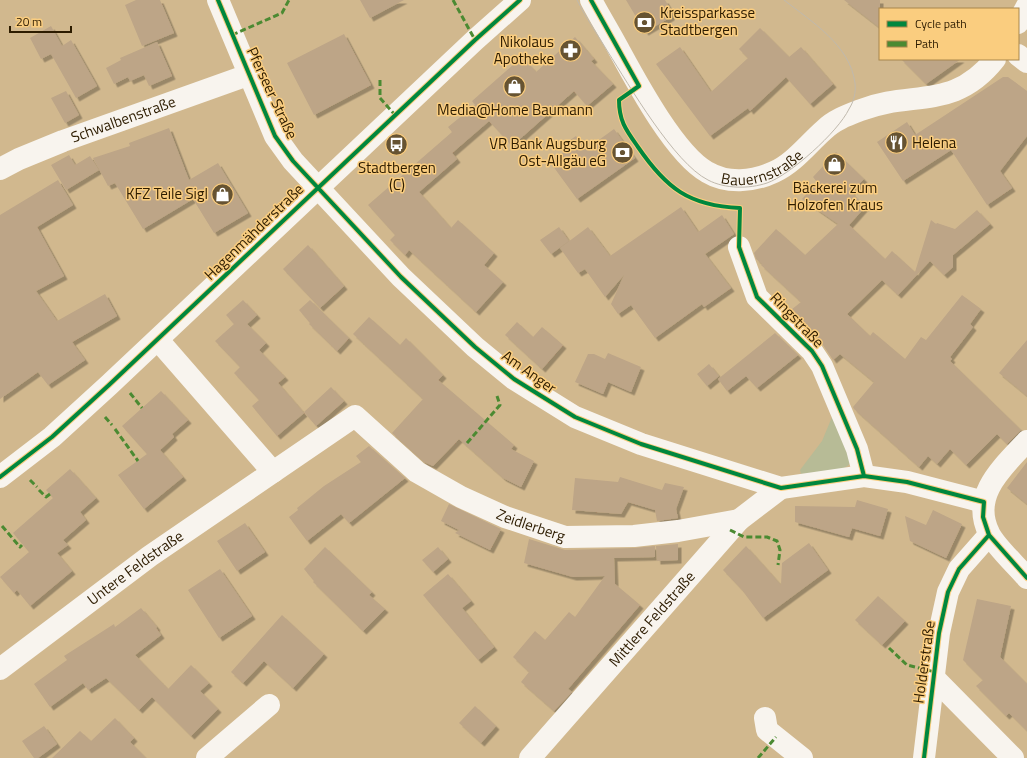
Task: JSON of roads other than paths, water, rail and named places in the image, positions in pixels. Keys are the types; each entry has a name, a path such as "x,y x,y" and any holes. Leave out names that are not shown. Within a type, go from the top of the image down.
{"street":[{"name":"Pferseer Straße","path":"218,0 248,75 275,136 293,161 319,187"},
{"name":"Hagenmähderstraße","path":"0,476 52,437 158,340 469,45 520,0"},
{"name":"Bauernstraße","path":"591,0 639,86 677,143 686,154 703,169 716,176 730,180 755,179 774,172 806,148 824,129 845,116 870,107 948,94 967,85 995,60"},
{"path":"1019,21 1027,6"},
{"path":"1019,56 1027,62"},
{"name":"Schwalbenstraße","path":"0,169 19,159 63,141 248,75"},
{"name":"Am Anger","path":"319,187 401,277 475,347 524,386 575,417 641,444 781,488"},
{"name":"Ringstraße","path":"740,247 757,297 812,351 822,366 858,449 864,476"},
{"path":"158,340 273,472"},
{"name":"Untere Feldstraße","path":"0,669 150,556 355,416"},
{"name":"Zeidlerberg","path":"355,416 417,472 461,497 505,517 565,537 634,536 678,531 738,520"},
{"path":"1027,441 993,478 984,502 983,517 989,535 1027,578"},
{"path":"781,488 864,476 907,482 984,502"},
{"name":"Mittlere Feldstraße","path":"530,758 738,520 781,488"},
{"name":"Holderstraße","path":"924,758 939,633 948,592 959,569 989,535"},
{"path":"934,678 1013,758"},
{"path":"207,758 269,705"},
{"path":"765,718 767,730 802,758"}],"tram line":[{"path":"577,0 640,103 667,141 695,171 708,180 722,185 737,187 767,183 800,162 835,129 849,109 854,97 855,83 852,69 846,57 828,36 784,0"}],"place":[{"name":"Kreissparkasse Stadtbergen","path":"644,22"},
{"name":"Nikolaus Apotheke","path":"570,51"},
{"name":"Media@Home Baumann","path":"515,87"},
{"name":"Helena","path":"897,143"},
{"name":"Stadtbergen (C)","path":"397,145"},
{"name":"VR Bank Augsburg Ost-Allgäu eG","path":"622,153"},
{"name":"Bäckerei zum Holzofen Kraus","path":"835,165"},
{"name":"KFZ Teile Sigl","path":"223,194"}]}
